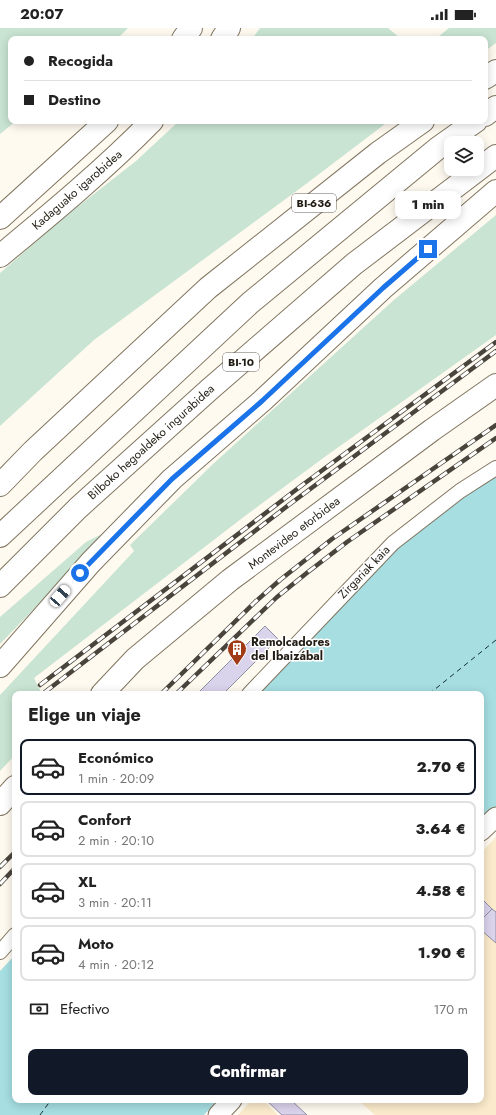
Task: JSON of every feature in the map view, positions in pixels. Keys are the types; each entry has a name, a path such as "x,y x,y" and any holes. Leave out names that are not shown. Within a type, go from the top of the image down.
{"main road":[{"path":"0,218 104,124"},
{"name":"Kadaguako igarobidea","path":"0,256 95,175 149,124"},
{"name":"BI-636","path":"0,485 33,451 208,288 378,152 419,124"},
{"path":"0,536 250,303 438,148 472,124"},
{"name":"Bilboko hegoaldeko ingurabidea","path":"0,586 78,508 210,389 354,264 496,156"},
{"path":"0,666 90,562 172,479 262,401 383,288 496,192"},
{"name":"Montevideo etorbidea","path":"105,691 135,659 230,580 432,430 496,385"},
{"path":"0,804 12,790"}],"street":[{"name":"Zirgariak kaia","path":"252,691 393,543 460,491 496,468"},
{"path":"484,828 496,817"},
{"path":"0,952 12,938"},
{"path":"218,1115 229,1103"}],"shaded area":[{"path":"496,837 496,1115 375,1115 361,1103 484,1103 484,850"},
{"path":"249,1103 266,1103 278,1115 238,1115"}],"green space":[{"path":"0,28 128,28 120,36 8,36 8,124 12,124 0,134"},
{"path":"260,28 388,28 398,36 254,36"},
{"path":"449,28 496,28 496,43 488,49 488,36 439,36"},
{"path":"176,124 385,124 94,340 0,426 0,273 62,219 136,161"},
{"path":"496,215 496,335 326,456 245,516 34,678 40,691 12,691 12,758 0,771 0,695 134,551 130,545 213,464 395,299"},
{"path":"110,530 0,644 0,617 86,542"}],"water":[{"path":"496,476 496,807 484,820 484,691 261,691 397,548 464,497"},
{"path":"12,958 12,1103 215,1103 204,1115 0,1115 0,971"}],"building":[{"name":"Remolcadores del Ibaizábal","path":"265,626 278,639 226,691 200,691"},
{"path":"484,901 492,909 484,917"},
{"path":"492,909 496,912 496,943 484,933 484,917"},
{"path":"269,1103 294,1103 307,1115 282,1115"}],"ferry route":[{"path":"433,691 496,640"},
{"path":"40,1115 49,1103"}],"railway":[{"path":"40,685 301,486 496,342"},
{"path":"46,691 290,504 496,351"},
{"path":"164,691 255,602 280,580 332,539 496,425"},
{"path":"179,691 277,597 308,572 347,542 496,438"},
{"path":"0,867 12,855"},
{"path":"0,884 12,871"}],"place":[{"name":"Remolcadores del Ibaizábal","path":"237,666"}],"route":[{"path":"80,573 172,479 262,401 383,288 428,249"}]}
